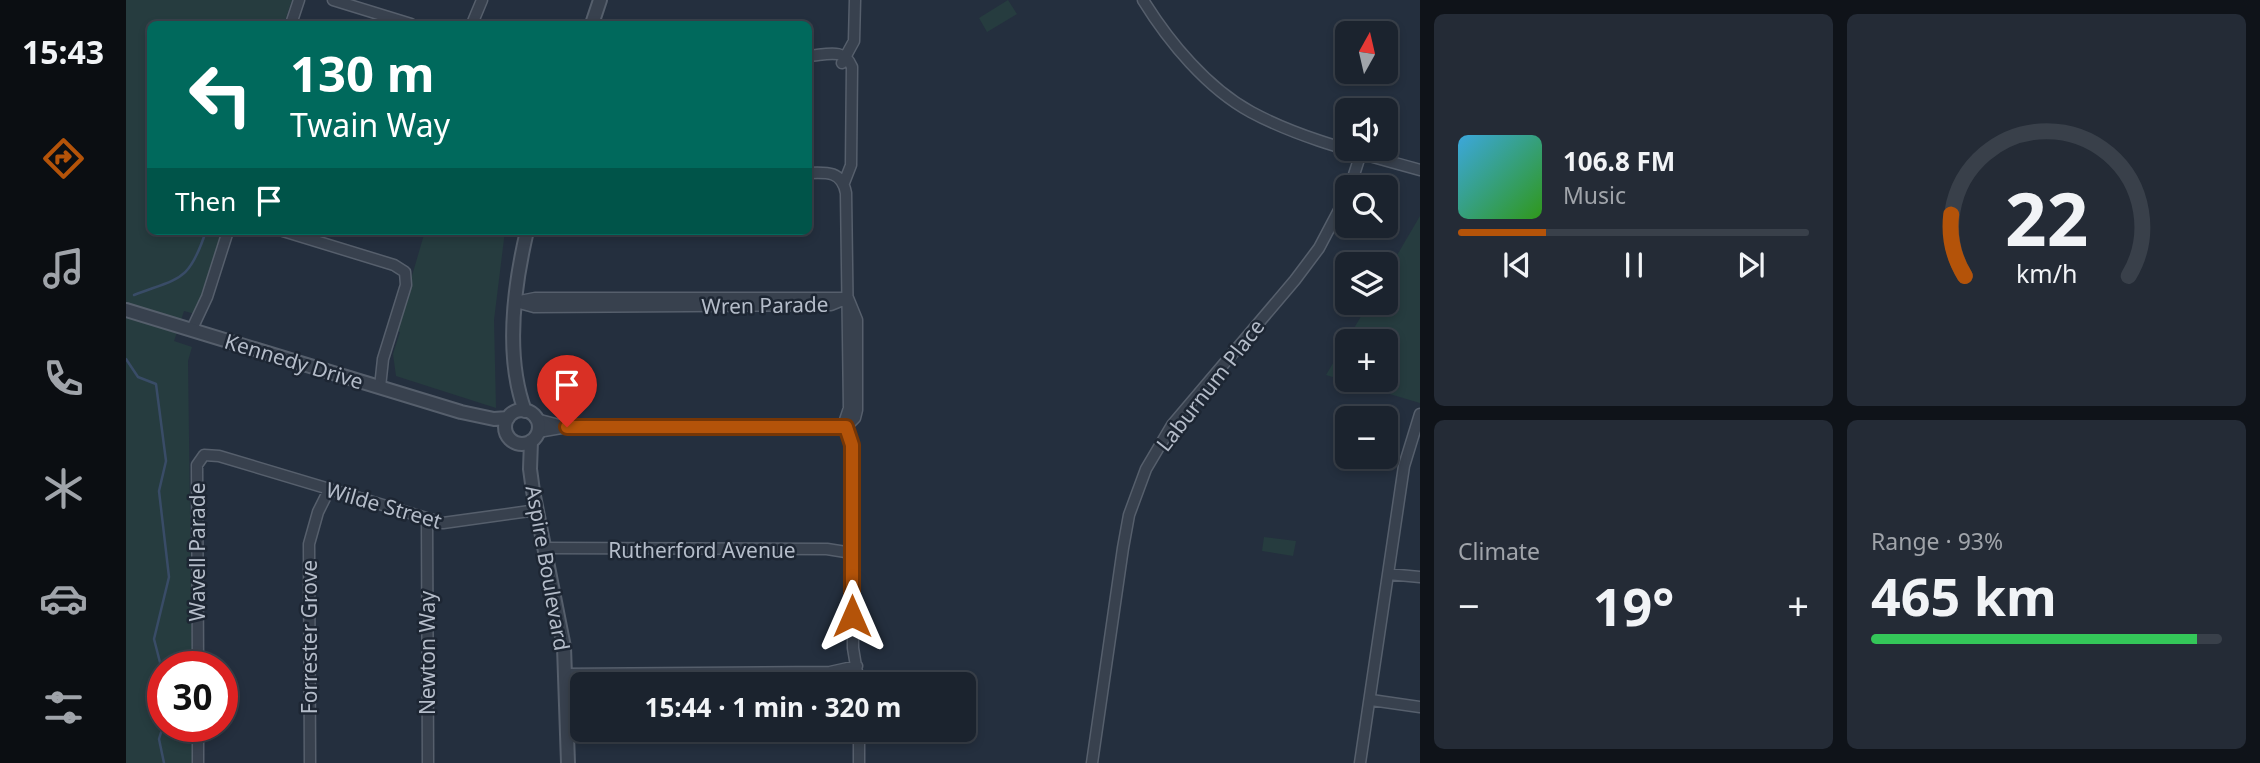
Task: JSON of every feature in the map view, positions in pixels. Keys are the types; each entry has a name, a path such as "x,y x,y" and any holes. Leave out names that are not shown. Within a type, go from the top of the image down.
{"street":[{"path":"292,21 299,0"},
{"path":"332,0 359,4 403,21"},
{"path":"475,21 482,0"},
{"path":"593,21 600,0"},
{"path":"844,60 854,41 855,0"},
{"path":"1143,0 1187,59 1250,111 1335,143"},
{"path":"525,422 523,444 510,439 505,426 525,422 567,427 851,424 858,410 857,320 848,299 841,180 850,156 849,81 852,67 834,53 812,55"},
{"path":"1389,161 1420,170"},
{"path":"812,174 841,180"},
{"name":"Laburnum Place","path":"1092,763 1129,515 1146,469 1172,425 1319,248 1335,218"},
{"path":"197,331 227,235"},
{"path":"296,235 394,265 405,272 407,282 375,386"},
{"name":"Aspire Boulevard","path":"526,235 516,302 516,377 536,506 564,647 565,759"},
{"name":"Wren Parade","path":"516,302 534,307 831,306 848,299"},
{"name":"Kennedy Drive","path":"126,310 461,412 525,422"},
{"name":"Kennedy Drive","path":"461,412 510,439"},
{"path":"1360,763 1365,727 1375,700 1373,677 1404,466 1420,414"},
{"path":"845,424 852,445 853,648 857,672"},
{"path":"1413,436 1420,424"},
{"name":"Aspire Boulevard","path":"510,439 530,468"},
{"name":"Wavell Parade","path":"198,651 197,461 204,454 212,454 258,468"},
{"name":"Wilde Street","path":"258,468 432,521 451,524 536,506"},
{"name":"Forrester Grove","path":"310,763 309,549 326,489"},
{"name":"Newton Way","path":"428,763 426,544 432,521"},
{"name":"Rutherford Avenue","path":"546,553 578,550 852,550"},
{"path":"1388,572 1416,576"},
{"path":"565,674 570,674"},
{"path":"1375,700 1420,707"},
{"path":"198,742 198,763"},
{"path":"859,742 859,763"}],"green space":[{"path":"126,0 292,0 285,21 147,21 147,235 221,235 195,314 184,311 174,341 192,347 188,361 192,651 147,651 147,742 192,742 193,763 126,763"},
{"path":"1008,0 1017,14 987,32 979,18"},
{"path":"1420,216 1420,403 1383,392 1398,392 1398,329 1353,329 1362,315 1398,315 1398,254"},
{"path":"424,235 505,235 494,320 496,408 396,376 393,354 400,332 396,331"},
{"path":"1335,360 1335,378 1326,375"},
{"path":"1264,537 1296,541 1293,556 1262,551"}],"waterway":[{"path":"134,295 163,285 181,275 194,260 205,235"},
{"path":"126,359 138,377 156,384 166,461 159,491 169,577 154,639 157,651"},
{"path":"160,742 164,763"}],"route":[{"path":"567,427 846,427 852,445 852,616"}]}
